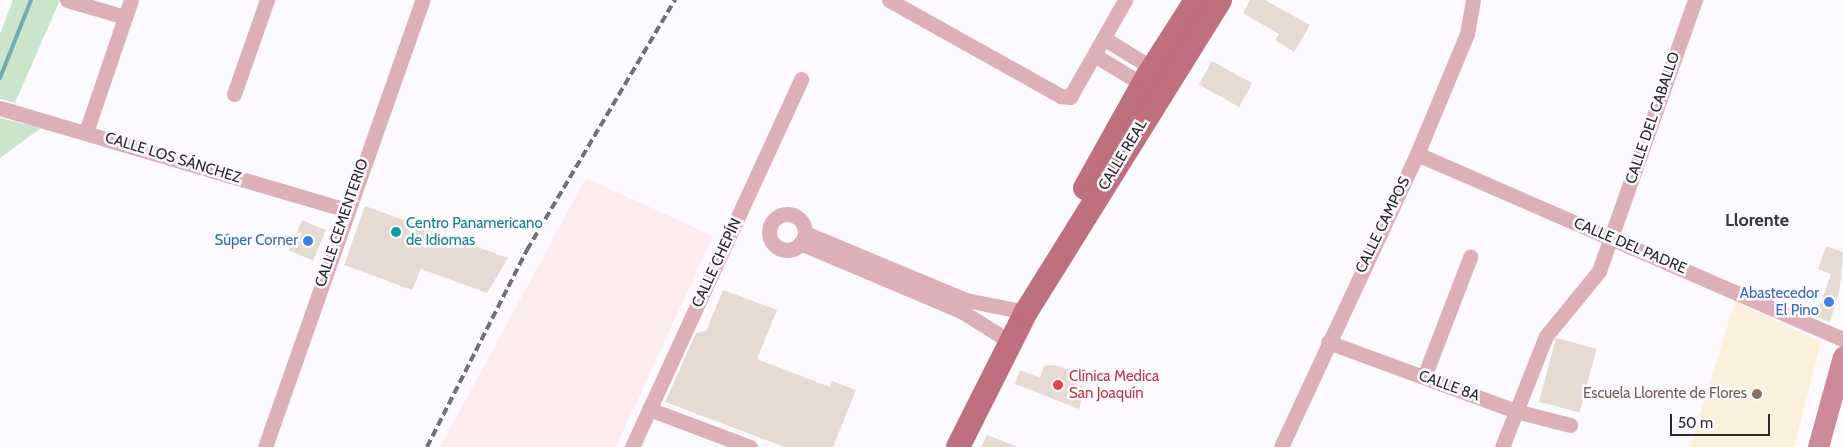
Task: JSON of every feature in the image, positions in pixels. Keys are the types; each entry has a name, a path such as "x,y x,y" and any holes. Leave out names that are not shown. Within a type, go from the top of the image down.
{"main road":[{"name":"CALLE REAL","path":"1026,312 1090,180 1147,76 1196,0"},
{"name":"CALLE REAL","path":"958,447 1026,312 1220,0"},
{"path":"1818,447 1843,356"}],"street":[{"path":"67,0 125,16"},
{"path":"86,132 131,0"},
{"path":"234,94 267,0"},
{"name":"CALLE CEMENTERIO","path":"265,447 346,210 422,0"},
{"path":"889,0 1061,96 1076,93 1125,0"},
{"name":"CALLE CAMPOS","path":"1281,447 1328,342 1417,154 1467,34 1474,0"},
{"name":"CALLE DEL CABALLO","path":"1502,447 1546,336 1592,283 1611,236 1695,0"},
{"path":"1105,40 1147,76"},
{"path":"1096,56 1147,76"},
{"name":"CALLE CHEPÍN","path":"632,447 801,79"},
{"name":"CALLE LOS SÁNCHEZ","path":"0,108 346,210"},
{"name":"CALLE DEL PADRE","path":"1417,154 1611,236 1843,339"},
{"path":"802,238 964,306 1010,341"},
{"path":"1424,377 1470,257"},
{"path":"964,306 1026,312"},
{"name":"CALLE 8A","path":"1328,342 1516,411 1570,425"},
{"path":"649,409 750,447"}],"shaded area":[{"path":"586,178 713,236 616,447 440,447"},
{"name":"Escuela Llorente de Flores","path":"1735,301 1821,342 1794,447 1690,447"}],"green space":[{"path":"13,0 60,0 15,103 0,99 0,34"},
{"path":"0,118 41,128 0,158"}],"building":[{"path":"1250,0 1265,0 1310,25 1294,52 1275,40 1279,34 1243,13"},
{"path":"1212,61 1252,83 1239,107 1199,85"},
{"name":"Centro Panamericano de Idiomas","path":"365,206 508,258 487,293 421,269 412,290 344,265"},
{"name":"Súper Corner","path":"302,220 326,230 313,261 289,250"},
{"path":"1826,246 1843,252 1840,288 1830,322 1816,317 1831,274 1818,269"},
{"path":"723,290 777,310 757,359 830,387 832,381 856,390 833,447 785,447 665,402 696,333 706,331"},
{"path":"1556,338 1597,349 1579,413 1539,402"},
{"name":"Clínica Medica San Joaquín","path":"1055,365 1075,372 1072,382 1086,388 1079,409 1015,384 1020,370 1040,378 1044,366"},
{"path":"987,435 1016,446 1016,447 981,447"}],"waterway":[{"path":"0,78 31,0"}],"railway":[{"path":"427,447 527,250 675,0"}],"place":[{"name":"Centro Panamericano de Idiomas","path":"396,232"},
{"name":"Súper Corner","path":"308,241"},
{"name":"Abastecedor El Pino","path":"1829,302"},
{"name":"Clínica Medica San Joaquín","path":"1058,385"},
{"name":"Escuela Llorente de Flores","path":"1757,394"}],"district":[{"name":"Llorente","path":"1757,220"}]}
